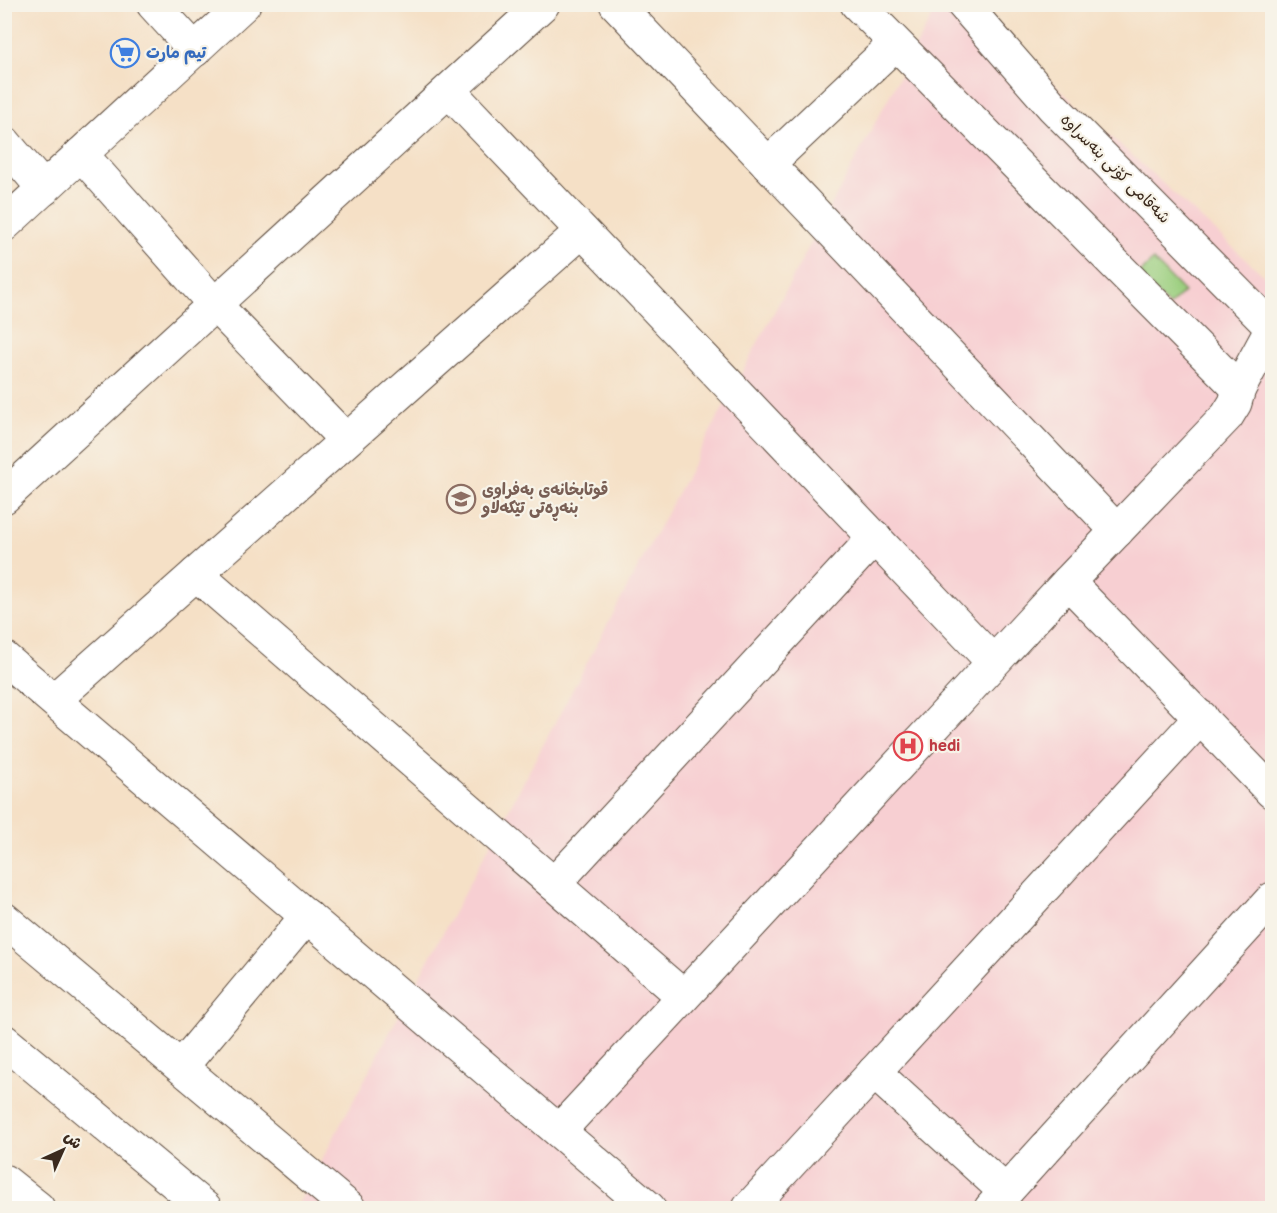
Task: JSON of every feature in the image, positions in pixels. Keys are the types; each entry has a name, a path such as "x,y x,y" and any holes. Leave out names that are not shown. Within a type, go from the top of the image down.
{"street":[{"path":"153,4 195,50"},
{"path":"4,225 244,4"},
{"path":"4,496 543,4"},
{"path":"616,4 1117,531"},
{"path":"856,4 894,45 1239,389"},
{"name":"شەقامی کۆنی بنەسراوە","path":"963,4 1053,107 1272,328"},
{"path":"768,164 894,45"},
{"path":"449,91 993,663"},
{"path":"4,142 44,189"},
{"path":"81,154 215,305 346,440"},
{"path":"54,700 582,231"},
{"path":"559,1131 1068,582 1227,416 1272,328"},
{"path":"554,884 874,537"},
{"path":"196,573 683,996"},
{"path":"1068,582 1272,792"},
{"path":"4,658 649,1209"},
{"path":"749,1209 1201,717"},
{"path":"874,1072 999,1200 1272,899"},
{"path":"182,1066 307,916"},
{"path":"4,919 182,1066 349,1209"},
{"path":"4,1041 204,1209"},
{"path":"4,1181 38,1209"}],"shaded area":[{"name":"hedi","path":"938,5 967,5 1272,283 1272,1208 296,1208"}],"green space":[{"path":"1153,260 1184,292 1169,306 1138,275"}],"place":[{"name":"تيم مارت","path":"125,53"},
{"name":"قوتابخانەی بەفراوی بنەڕەتی تێکەلاو","path":"461,499"},
{"name":"hedi","path":"908,746"}]}
